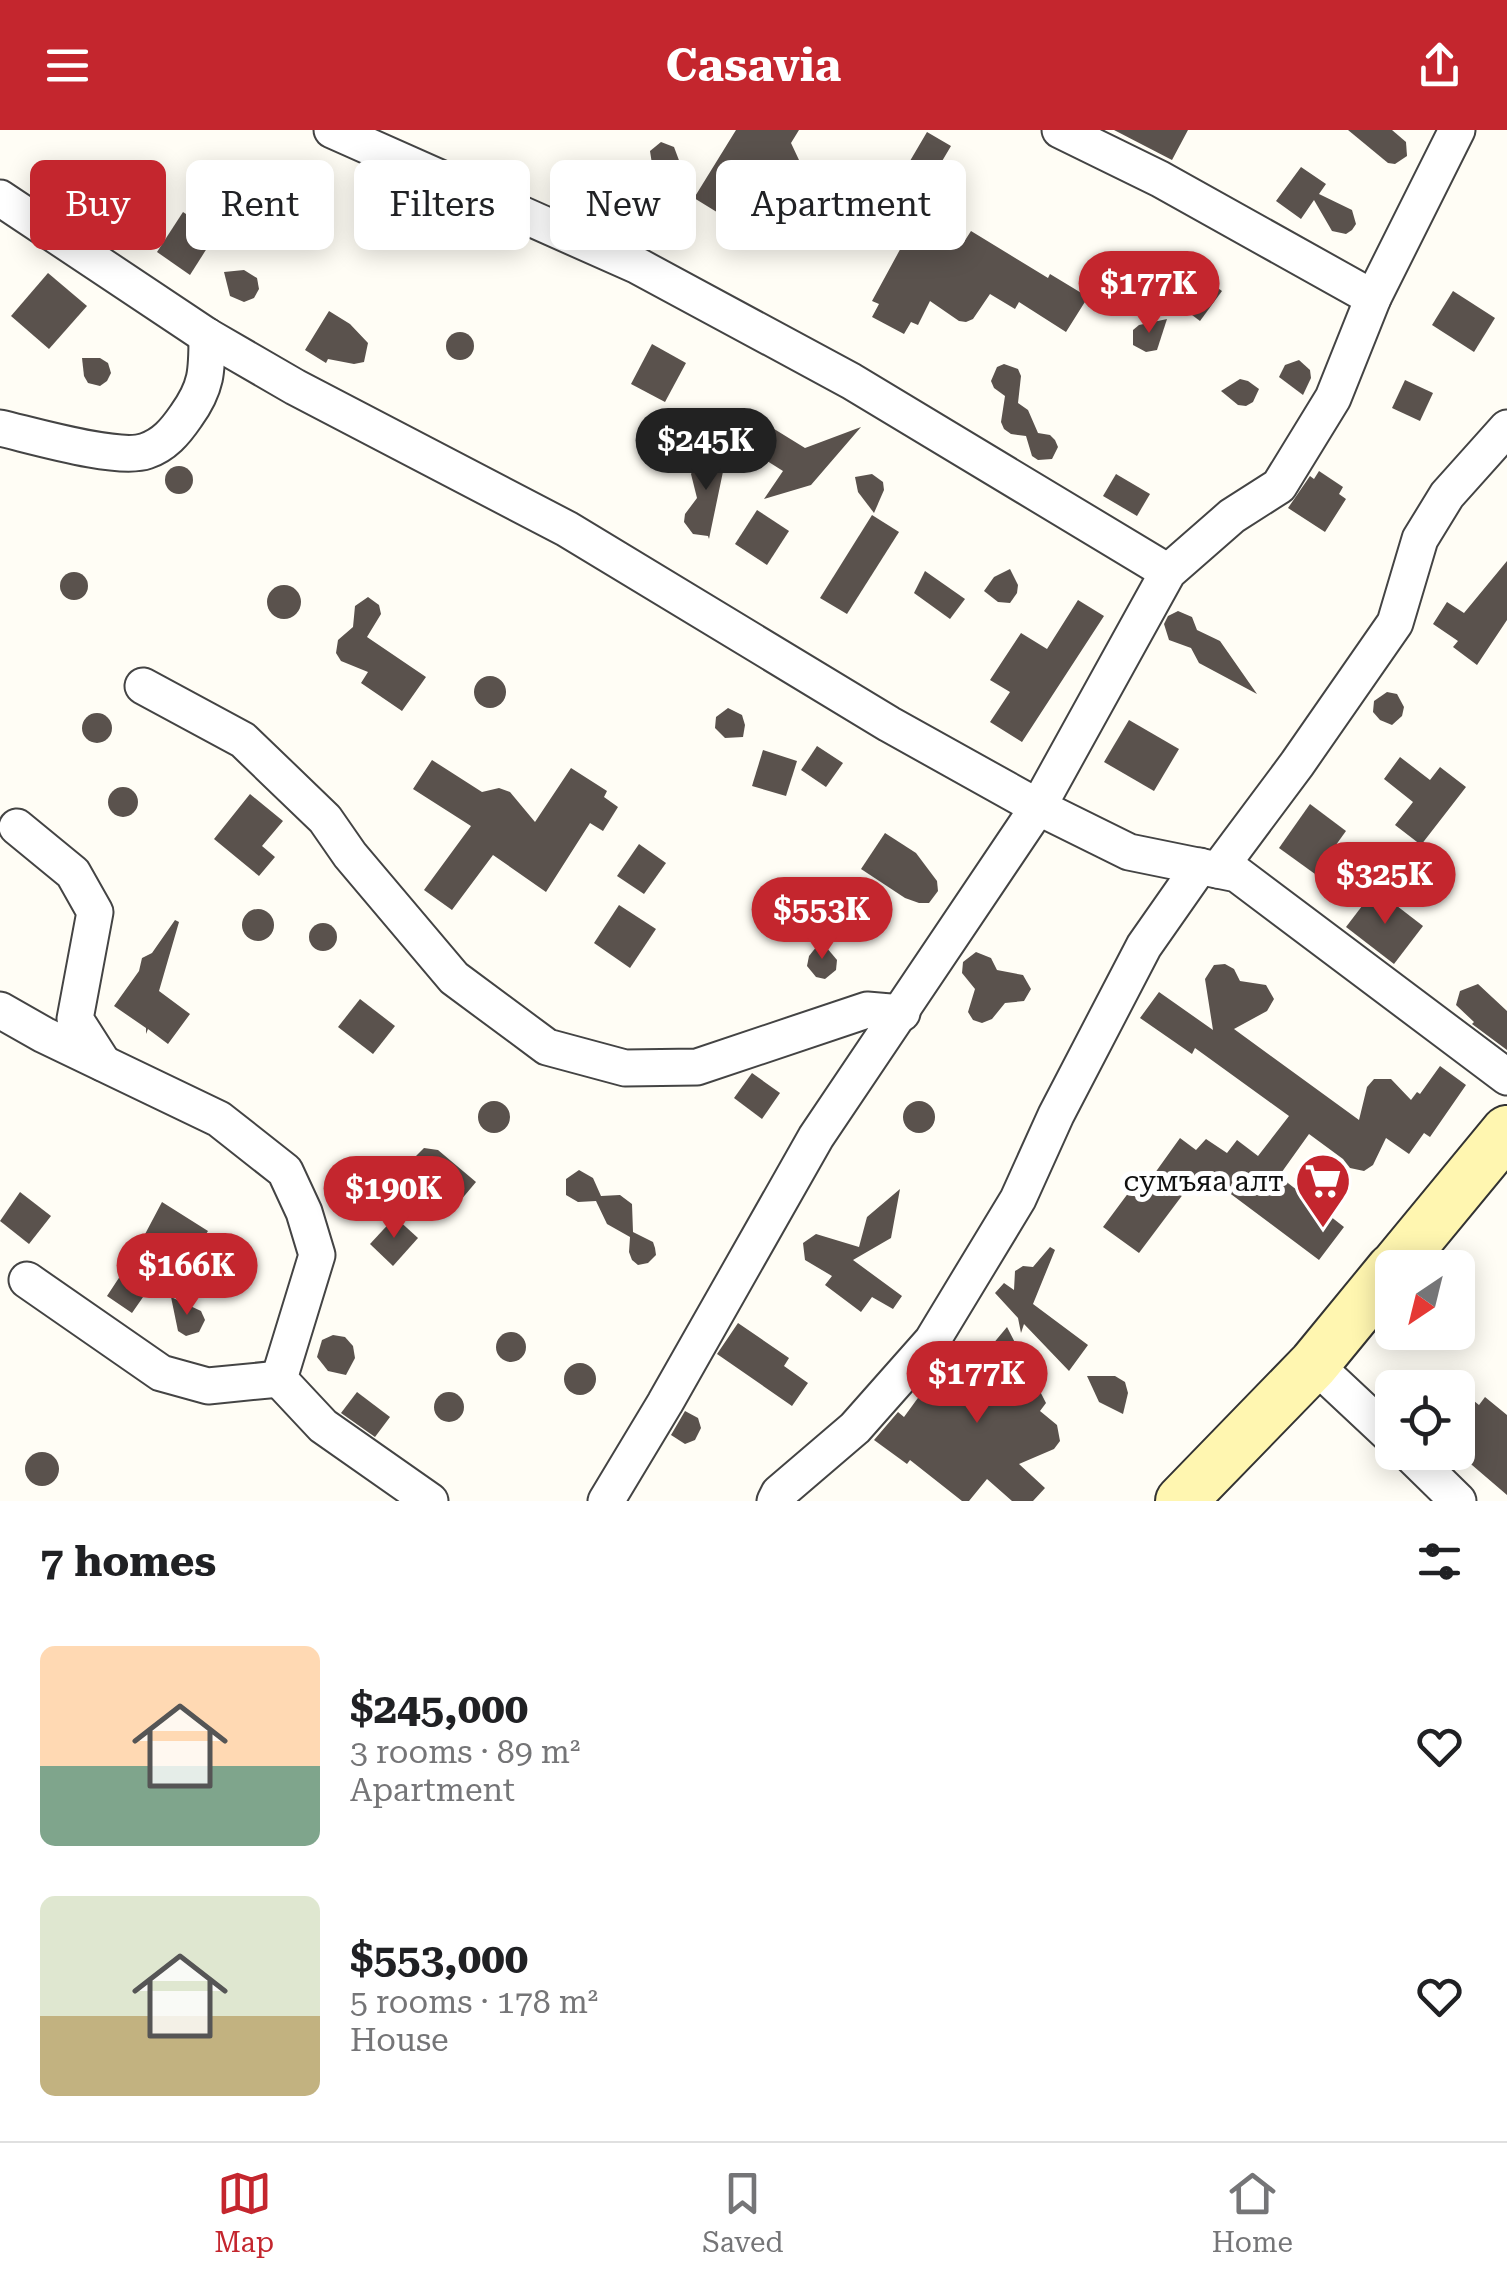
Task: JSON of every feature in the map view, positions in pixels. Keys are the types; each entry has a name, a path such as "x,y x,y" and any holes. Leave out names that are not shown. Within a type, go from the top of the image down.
{"main road":[{"path":"1408,1250 1507,1131"},
{"path":"1180,1501 1314,1364 1375,1290"}],"street":[{"path":"332,130 638,266 851,381 1168,572"},
{"path":"1060,130 1160,180 1372,298"},
{"path":"606,1501 816,1137 1038,807 1168,572 1232,516 1279,486 1333,398 1372,298 1457,130"},
{"path":"0,198 207,336 567,529 889,724 1038,807 1129,852 1237,874 1507,1077"},
{"path":"0,428 94,450 143,453 172,437 200,396 206,375 207,336"},
{"path":"775,1501 779,1493 855,1428 932,1341 1018,1199 1144,946 1297,764 1395,623 1420,539 1447,495 1507,428"},
{"path":"142,686 242,740 325,819 350,855 454,978 547,1047 626,1068 697,1067 867,1010 902,1013"},
{"path":"17,827 73,873 95,912 74,1020 104,1064"},
{"path":"0,1010 219,1119 285,1170 304,1212 317,1256 279,1379"},
{"path":"27,1280 161,1373 208,1386 279,1379"},
{"path":"1314,1364 1375,1421"},
{"path":"279,1379 323,1426 430,1501"},
{"path":"1426,1470 1458,1501"}],"building":[{"path":"736,130 799,130 791,143 799,160 717,160"},
{"path":"1114,130 1188,130 1172,160"},
{"path":"1348,130 1392,130 1406,142 1407,156 1395,164 1388,163"},
{"path":"927,132 951,146 943,160 911,160"},
{"path":"661,142 674,147 679,160 651,160 650,151"},
{"path":"716,162 716,212 696,199"},
{"path":"1301,167 1326,184 1319,194 1352,210 1356,224 1352,230 1346,234 1332,231 1314,200 1301,219 1276,201"},
{"path":"183,212 186,214 186,250 206,250 190,275 157,252 166,250 166,238"},
{"path":"971,231 1048,278 1050,274 1088,297 1066,332 1019,302 1015,309 990,294 973,319 966,322 930,301 918,325 911,322 904,334 872,317 879,304 872,301 900,250 966,250"},
{"path":"244,270 257,278 259,289 254,298 244,302 230,296 224,272"},
{"path":"1194,271 1222,291 1200,321 1172,300"},
{"path":"48,273 87,306 49,349 11,316"},
{"path":"1453,291 1495,318 1474,352 1432,325"},
{"path":"329,311 350,324 368,343 364,362 328,359 326,363 305,350"},
{"path":"1167,319 1157,350 1146,352 1133,345 1133,330 1139,325"},
{"path":"460,332 470,336 474,346 470,356 460,360 450,356 446,346 450,336"},
{"path":"652,344 686,363 665,402 631,384"},
{"path":"82,358 100,358 108,363 111,373 107,381 100,386 88,383"},
{"path":"1299,360 1310,370 1311,378 1303,395 1279,377 1285,365"},
{"path":"1004,364 1018,369 1018,403 1028,410 1038,433 1055,440 1058,447 1052,459 1038,460 1032,456 1026,436 1004,429 1001,422 1005,396 991,381 997,367"},
{"path":"1240,379 1259,389 1253,402 1246,406 1238,405 1221,391"},
{"path":"1405,380 1433,393 1420,421 1392,408"},
{"path":"742,409 805,448 861,427 811,485 764,499 783,471 726,435"},
{"path":"727,449 709,539 693,534 684,522 697,498 691,474 698,460"},
{"path":"179,466 189,470 193,480 189,490 179,494 169,490 165,480 169,470"},
{"path":"1319,471 1343,487 1339,494 1346,499 1325,532 1288,508 1310,476 1314,479"},
{"path":"872,474 883,482 884,490 874,513 858,492 855,477"},
{"path":"1116,474 1150,494 1137,516 1103,496"},
{"path":"757,510 789,531 767,565 735,544"},
{"path":"872,515 899,532 847,614 820,598"},
{"path":"1507,561 1507,620 1477,665 1453,647 1458,641 1433,624 1447,602 1464,613"},
{"path":"1010,569 1018,585 1017,593 1010,603 998,602 984,591 994,577"},
{"path":"925,571 965,599 950,619 914,593"},
{"path":"74,572 84,576 88,586 84,596 74,600 64,596 60,586 64,576"},
{"path":"284,585 296,590 301,602 296,614 284,619 272,614 267,602 272,590"},
{"path":"368,597 379,605 381,614 367,637 426,677 402,711 361,683 368,672 341,661 336,653 338,640 353,627 355,606"},
{"path":"1078,600 1104,616 1022,742 990,722 1010,692 990,680 1021,633 1047,649"},
{"path":"1178,611 1192,617 1197,630 1220,641 1257,694 1199,663 1191,648 1169,640 1164,624 1168,616"},
{"path":"490,676 501,681 506,692 501,703 490,708 479,703 474,692 479,681"},
{"path":"1387,692 1397,694 1404,707 1402,716 1392,725 1373,712 1374,701"},
{"path":"728,708 742,715 743,737 725,738 715,728 716,717"},
{"path":"97,713 108,717 112,728 108,739 97,743 86,739 82,728 86,717"},
{"path":"1129,720 1179,749 1154,791 1104,762"},
{"path":"817,746 843,763 826,787 801,770"},
{"path":"763,750 797,761 786,796 752,786"},
{"path":"1400,757 1430,780 1440,767 1466,787 1421,845 1395,825 1413,802 1384,779"},
{"path":"432,760 482,792 499,788 510,792 535,822 571,768 607,791 604,797 618,807 603,831 590,823 546,892 493,855 452,910 424,890 471,826 413,789"},
{"path":"123,787 133,792 138,802 133,812 123,817 113,812 108,802 113,792"},
{"path":"250,794 283,821 262,846 275,857 259,876 214,839"},
{"path":"1310,804 1346,831 1315,874 1279,848"},
{"path":"885,833 916,853 937,881 938,891 929,903 905,898 861,869"},
{"path":"639,844 666,863 644,894 617,876"},
{"path":"821,888 832,891 834,902 820,924 802,906 807,892"},
{"path":"1375,889 1423,926 1394,964 1346,927"},
{"path":"619,905 656,929 630,968 594,943"},
{"path":"258,909 269,914 274,925 269,936 258,941 247,936 242,925 247,914"},
{"path":"175,920 179,922 159,991 190,1014 168,1044 148,1029 146,1034 146,1028 114,1006 139,971 142,958 152,953"},
{"path":"323,923 333,927 337,937 333,947 323,951 313,947 309,937 313,927"},
{"path":"821,941 837,960 836,970 825,979 816,977 807,966 809,956"},
{"path":"976,952 991,958 997,970 1023,975 1031,989 1024,1001 1005,1003 992,1019 982,1023 973,1020 968,1012 975,989 962,973 963,962"},
{"path":"1225,964 1234,969 1240,981 1266,985 1274,999 1267,1011 1234,1029 1359,1120 1367,1087 1374,1079 1391,1079 1411,1100 1440,1066 1466,1085 1430,1137 1424,1133 1409,1154 1386,1138 1373,1165 1364,1171 1350,1168 1309,1134 1279,1176 1344,1227 1319,1260 1204,1174 1191,1192 1187,1189 1139,1253 1103,1227 1129,1192 1137,1198 1180,1138 1196,1150 1206,1139 1227,1153 1237,1140 1258,1156 1289,1116 1195,1048 1192,1054 1140,1018 1159,992 1213,1030 1205,979 1214,965"},
{"path":"1478,984 1507,1011 1507,1050 1472,1024 1456,1005 1460,991"},
{"path":"360,999 395,1026 373,1054 338,1027"},
{"path":"752,1073 780,1093 762,1119 734,1098"},
{"path":"494,1101 505,1106 510,1117 505,1128 494,1133 483,1128 478,1117 483,1106"},
{"path":"919,1101 930,1106 935,1117 930,1128 919,1133 908,1128 903,1117 908,1106"},
{"path":"424,1148 438,1150 476,1182 455,1207 416,1171 416,1156"},
{"path":"579,1170 593,1178 601,1196 620,1195 632,1204 633,1232 653,1242 655,1248 656,1255 648,1263 638,1265 632,1260 630,1237 607,1224 596,1201 578,1202 566,1195 566,1179"},
{"path":"900,1189 891,1238 853,1260 902,1296 893,1309 872,1297 861,1312 825,1285 832,1276 805,1260 803,1243 816,1234 859,1247 867,1217"},
{"path":"20,1192 51,1216 29,1244 0,1221"},
{"path":"162,1202 208,1231 170,1291 166,1264 132,1313 107,1296"},
{"path":"395,1217 418,1238 393,1266 370,1244"},
{"path":"1050,1247 1055,1250 1033,1304 1088,1345 1069,1371 1024,1324 1021,1333 1018,1318 995,1293 1004,1283 1014,1290 1015,1271 1023,1266 1033,1267"},
{"path":"171,1297 201,1311 205,1320 199,1332 186,1336 178,1331"},
{"path":"738,1323 789,1358 784,1366 808,1383 792,1406 717,1354"},
{"path":"1007,1327 1046,1403 1040,1411 1057,1425 1060,1441 1054,1449 1019,1464 1045,1488 1033,1501 1012,1501 987,1479 969,1501 962,1501 910,1460 907,1464 874,1440 898,1412 904,1417 950,1354 972,1369"},
{"path":"511,1332 525,1341 526,1347 517,1361 511,1362 497,1353 496,1347 505,1333"},
{"path":"333,1335 345,1337 353,1346 355,1358 346,1375 328,1371 317,1357 322,1340"},
{"path":"580,1363 591,1368 596,1379 591,1390 580,1395 569,1390 564,1379 569,1368"},
{"path":"1087,1376 1115,1376 1125,1382 1128,1393 1123,1414 1099,1402"},
{"path":"357,1392 390,1417 375,1437 341,1413"},
{"path":"449,1392 460,1396 464,1407 460,1418 449,1422 438,1418 434,1407 438,1396"},
{"path":"1485,1397 1507,1415 1507,1495 1475,1468 1475,1402 1479,1405"},
{"path":"685,1411 698,1418 701,1428 695,1440 685,1444 671,1435"},
{"path":"42,1452 54,1457 59,1469 54,1481 42,1486 30,1481 25,1469 30,1457"}],"place":[{"name":"сумъяа алт","path":"1323,1230"}]}
